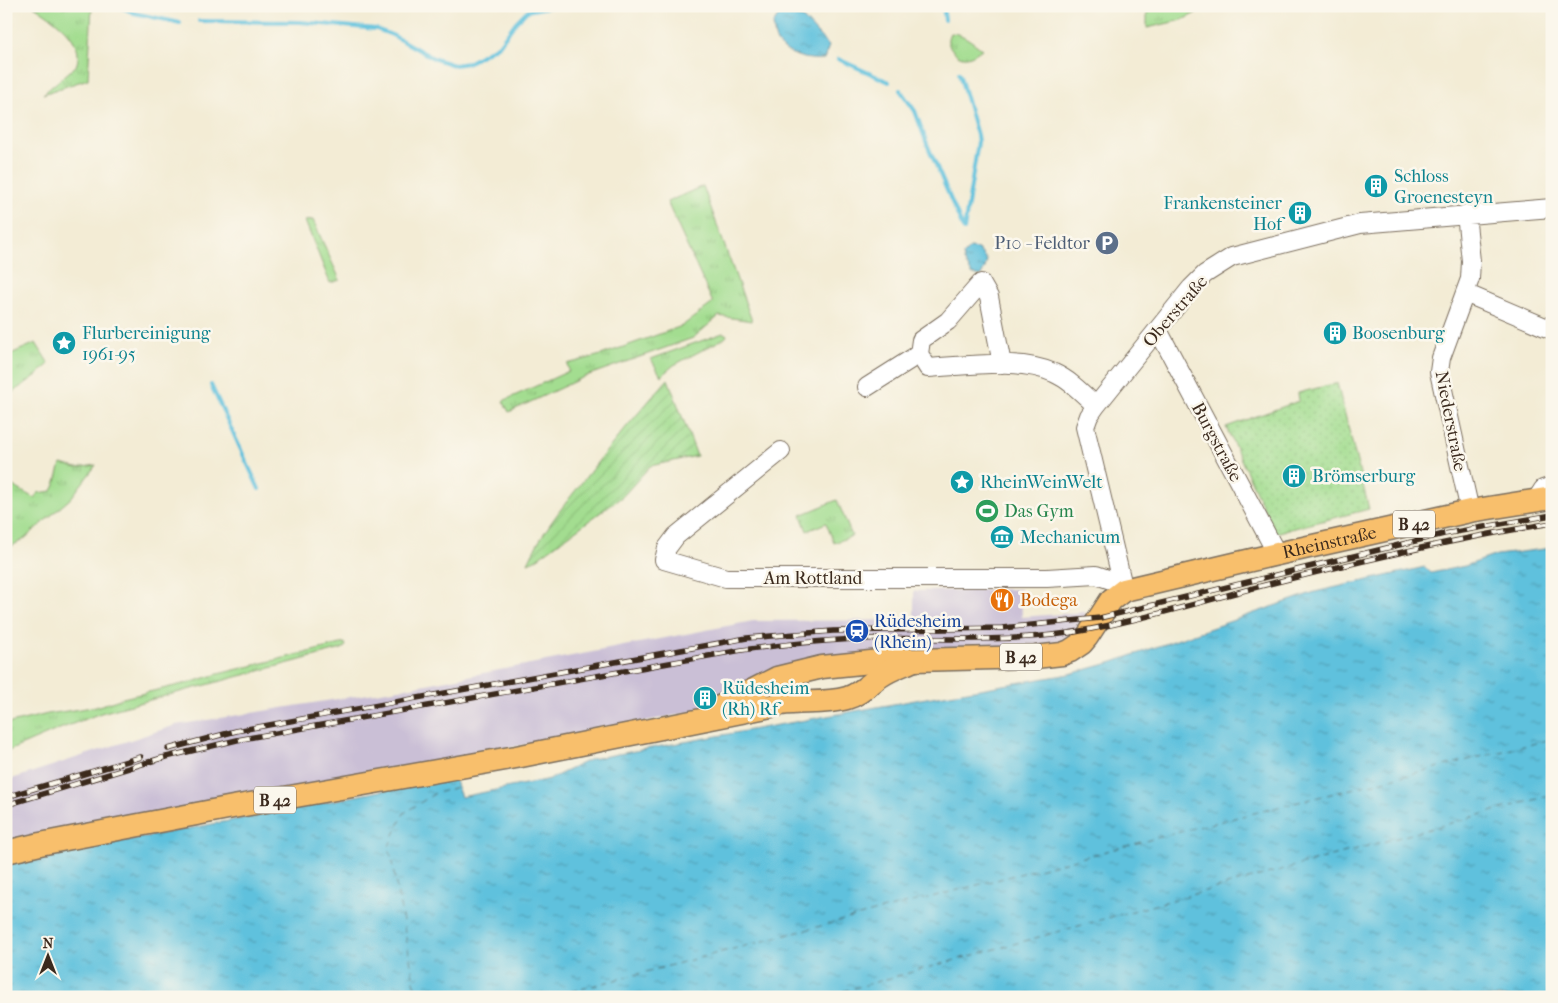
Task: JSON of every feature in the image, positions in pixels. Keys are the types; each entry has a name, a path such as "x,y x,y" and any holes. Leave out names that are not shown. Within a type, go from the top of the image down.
{"main road":[{"name":"Rheinstraße","path":"1124,590 1277,554 1547,495"},
{"name":"B 42","path":"684,724 765,683 793,673 822,667 890,660 1035,657 1056,655 1070,651 1082,643 1111,600 1124,590"},
{"name":"B 42","path":"6,852 224,809 516,757 781,704 848,698 866,688 880,676 914,660"}],"street":[{"name":"Oberstraße","path":"1124,590 1085,427 1089,416 1096,406 1205,274 1232,257 1360,224 1552,208"},
{"name":"Niederstraße","path":"1466,214 1471,261 1470,279 1440,358 1439,372 1470,512"},
{"path":"1002,364 989,297 981,283 948,321 921,340 919,354 928,368 1002,364 1030,366 1053,372 1065,379 1096,406"},
{"path":"1465,293 1552,330"},
{"name":"Burgstraße","path":"1158,330 1277,554"},
{"path":"867,387 919,354"},
{"name":"Am Rottland","path":"781,451 676,536 667,548 664,560 726,578 1047,578 1096,575 1114,581 1124,590"}],"shaded area":[{"path":"1021,589 1022,617 1085,612 1086,617 1081,625 1063,646 856,657 712,707 677,715 6,846 6,781 176,725 406,688 753,621 914,620 914,591"}],"green space":[{"path":"34,6 92,6 88,79 43,94 76,66 78,56 77,47 66,31"},
{"path":"1147,6 1200,6 1200,11 1182,20 1147,28"},
{"path":"950,33 963,36 982,49 974,55 966,57 958,55 949,44"},
{"path":"703,186 752,321 719,316 693,338 586,376 509,412 503,401 569,371 567,364 601,355 682,326 713,303 667,202"},
{"path":"313,220 340,280 330,283 305,221"},
{"path":"723,333 727,336 725,338 674,365 661,376 651,359"},
{"path":"36,343 49,364 6,397 6,356"},
{"path":"668,379 697,456 650,466 623,496 535,560 528,563 544,533 565,504 611,445"},
{"path":"1337,383 1369,509 1275,533 1226,427 1299,401 1298,393"},
{"path":"61,464 77,468 96,465 71,498 23,540 6,549 6,482 34,498 38,493 52,491"},
{"path":"837,500 852,536 834,543 826,523 807,531 801,515"},
{"path":"345,643 346,646 342,649 101,713 6,752 6,724 48,714 99,706 123,698"}],"water":[{"path":"780,13 803,18 829,46 824,59 797,56 780,45 775,38 773,24"},
{"path":"970,248 978,249 987,260 981,276 972,274 964,261 963,255"},
{"path":"1552,548 1552,997 6,997 6,865 23,860 453,776 461,797 550,779 591,759 1070,674 1113,662 1315,592 1425,567 1431,573 1465,566 1497,555"}],"waterway":[{"path":"118,6 134,13 180,23"},
{"path":"199,21 300,22 376,29 392,35 435,59 454,65 468,63 499,45 527,11 553,6"},
{"path":"765,6 780,13"},
{"path":"943,6 945,20"},
{"path":"838,59 889,82"},
{"path":"959,73 978,142 964,230"},
{"path":"900,90 915,111 963,228"},
{"path":"211,385 259,489"}],"ferry route":[{"path":"550,997 1206,825 1552,739"},
{"path":"417,997 389,846 404,813 434,794 457,787"},
{"path":"822,997 1552,795"}],"railway":[{"path":"168,749 236,731 747,638 833,631 1003,628 1100,618 1444,534 1552,515"},
{"path":"6,805 162,758 237,740 742,650 846,640 990,639 1076,632 1153,615 1276,582 1392,554 1552,523"},
{"path":"6,797 141,757"}],"place":[{"name":"Schloss Groenesteyn","path":"1376,186"},
{"name":"Frankensteiner Hof","path":"1300,213"},
{"name":"P10 - Feldtor","path":"1107,243"},
{"name":"Boosenburg","path":"1335,333"},
{"name":"Flurbereinigung 1961-95","path":"64,343"},
{"name":"Brömserburg","path":"1294,476"},
{"name":"RheinWeinWelt","path":"962,482"},
{"name":"Das Gym","path":"987,511"},
{"name":"Mechanicum","path":"1002,537"},
{"name":"Bodega","path":"1002,600"},
{"name":"Rüdesheim (Rhein)","path":"857,631"},
{"name":"Rüdesheim (Rh) Rf","path":"705,698"}]}
